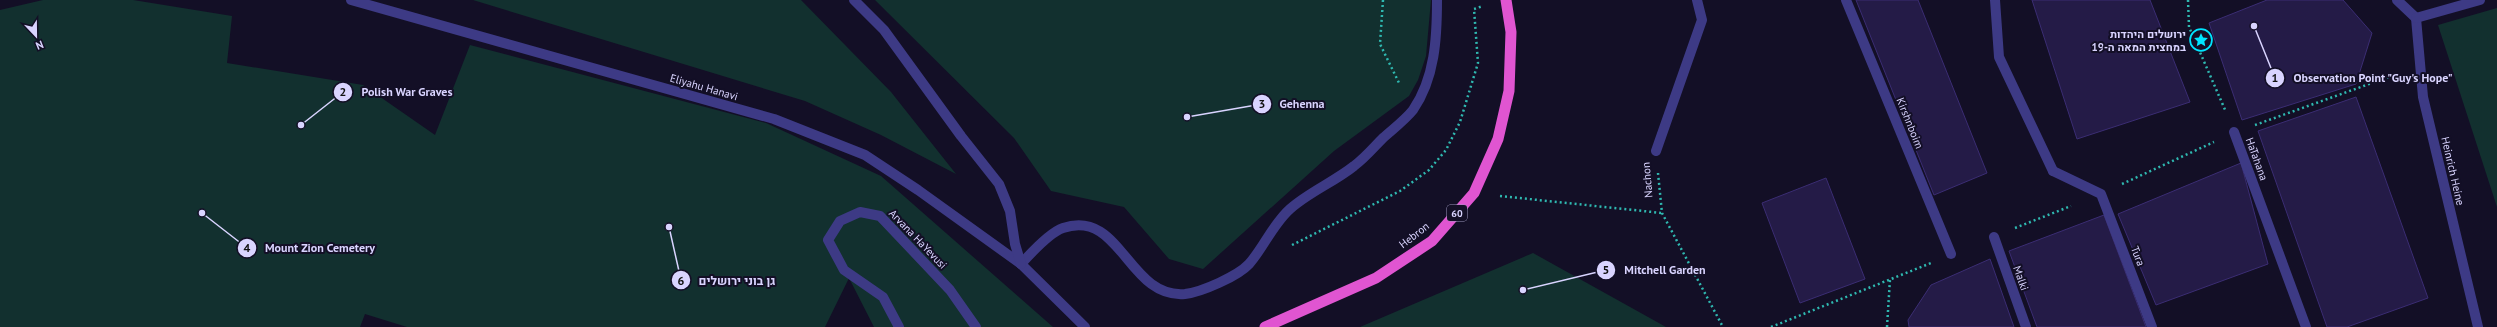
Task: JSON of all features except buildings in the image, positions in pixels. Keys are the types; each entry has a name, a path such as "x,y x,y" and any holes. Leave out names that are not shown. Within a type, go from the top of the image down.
{"highway":[{"name":"Hebron","path":"1265,327 1376,278 1432,241 1474,193 1498,139 1509,91 1510,32 1506,0"}],"street":[{"name":"Eliyahu Hanavi","path":"351,0 774,119 865,155 918,190 1020,264 1085,327"},
{"path":"854,0 884,30 965,142 999,184 1010,211 1015,244 1020,264 1062,228 1084,224 1096,228 1107,236 1136,271 1148,281 1168,292 1185,294 1211,287 1248,265 1289,209 1354,166 1412,111 1428,81 1437,38 1436,0"},
{"name":"Nachon","path":"1656,151 1702,20 1697,0"},
{"name":"Kirshnboim","path":"1846,0 1951,254"},
{"name":"Tura","path":"1995,0 1999,57 2053,171 2101,194 2152,327"},
{"path":"2397,0 2416,18 2480,0"},
{"name":"Heinrich Heine","path":"2416,18 2423,97 2478,327"},
{"name":"HaTahana","path":"2234,132 2306,327"},
{"name":"Arvana HaYevusi","path":"899,327 883,297 844,270 828,240 840,221 860,212 880,216 950,290 976,327"},
{"name":"Malki","path":"1994,237 2026,327"}],"path":[{"path":"1383,0 1380,44 1412,111"},
{"name":"HaTahana","path":"2188,0 2189,27 2234,132"},
{"name":"Nachon","path":"1656,151 1662,213 1723,327"},
{"path":"1474,193 1662,213"},
{"path":"1887,327 1890,279"}],"green space":[{"path":"43,0 133,0 232,16 227,63 363,85 435,135 470,45 766,123 881,176 1053,327 874,327 849,278 825,327 407,327 365,314 360,327 0,327 0,10"},
{"path":"473,0 801,0 891,92 956,174 881,135 805,101"},
{"path":"875,0 1431,0 1426,56 1418,80 1409,96 1334,151 1203,269 1169,259 1124,207 1051,191 1014,138"},
{"path":"2497,8 2497,207 2438,25"},
{"path":"1533,253 1666,327 1360,327"}],"place":[{"name":"Observation Point \"Guy's Hope\"","path":"2254,26"},
{"name":"ירושלים היהדות במחצית המאה ה-19","path":"2201,40"},
{"name":"Gehenna","path":"1187,117"},
{"name":"Polish War Graves","path":"301,125"},
{"name":"Mount Zion Cemetery","path":"202,213"},
{"name":"גן בוני ירושלים","path":"669,227"},
{"name":"Mitchell Garden","path":"1523,290"}]}
